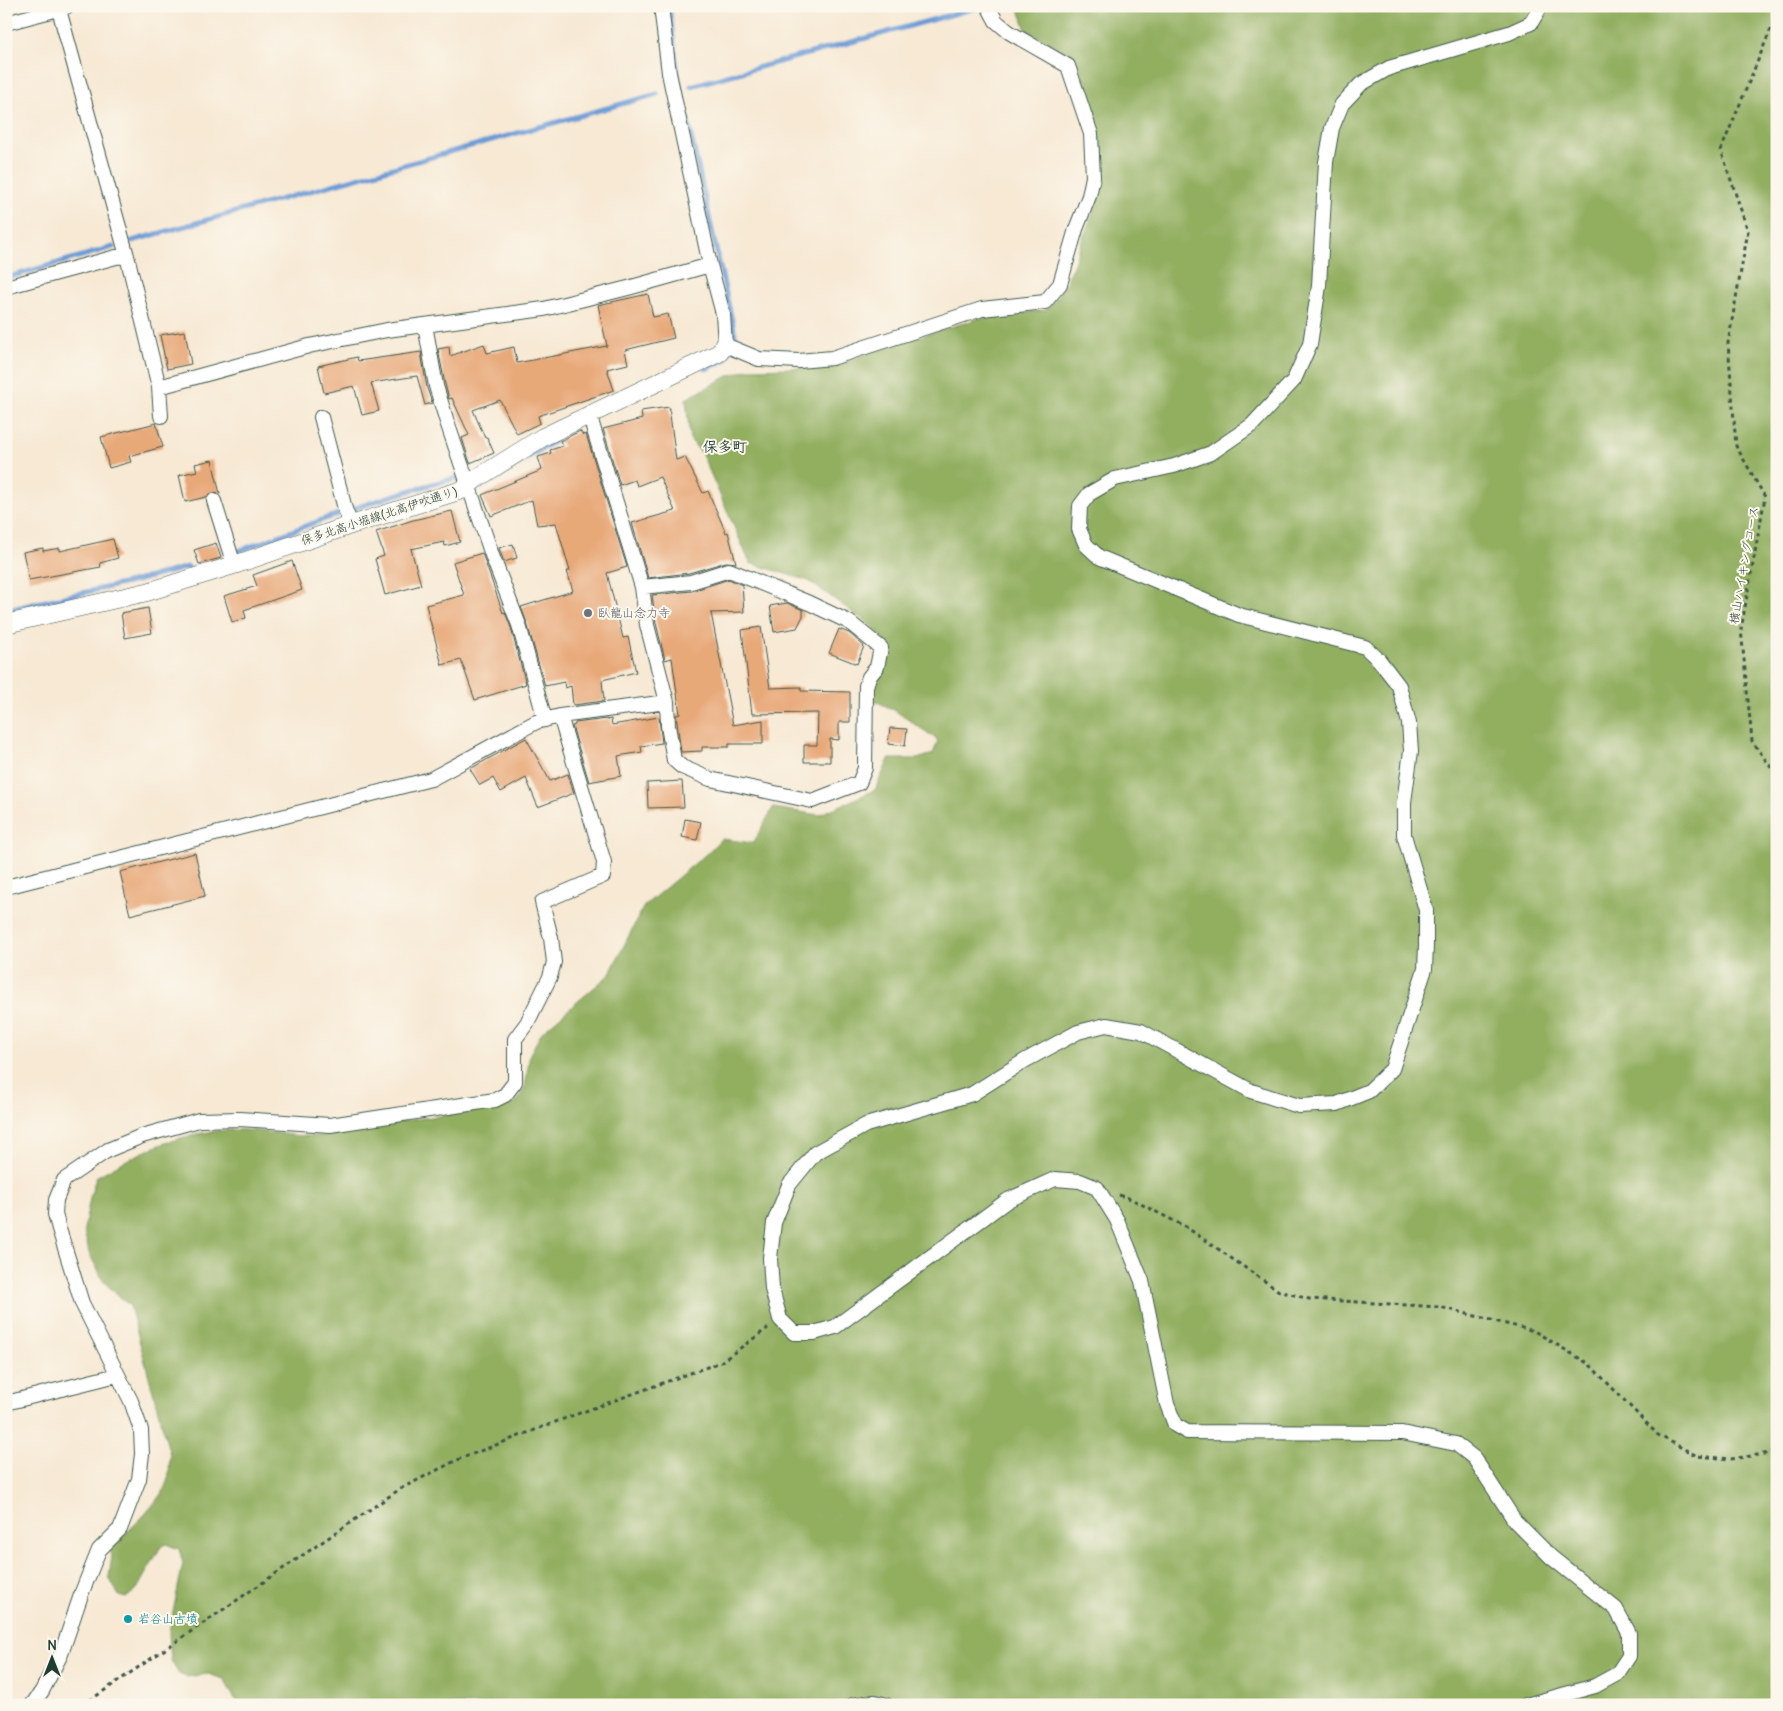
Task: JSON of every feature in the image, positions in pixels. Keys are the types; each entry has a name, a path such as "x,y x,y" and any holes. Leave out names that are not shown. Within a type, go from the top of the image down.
{"street":[{"path":"661,6 669,73 710,265 730,347 758,359 799,361 832,358 982,310 1045,302 1060,284 1076,229 1089,196 1093,177 1091,134 1068,66 1009,32 996,21 988,6"},
{"path":"1526,1705 1595,1686 1617,1674 1629,1656 1629,1633 1616,1610 1551,1557 1516,1521 1474,1458 1456,1444 1402,1433 1187,1432 1175,1425 1167,1404 1142,1281 1117,1220 1097,1188 1080,1181 1055,1179 1008,1200 836,1327 814,1334 794,1334 780,1319 772,1289 770,1258 774,1223 789,1185 815,1153 866,1125 972,1094 1026,1060 1078,1032 1106,1025 1141,1031 1251,1091 1299,1106 1336,1104 1368,1091 1392,1070 1425,969 1426,945 1426,910 1404,835 1404,802 1411,751 1409,723 1399,686 1379,660 1365,647 1239,616 1099,557 1086,545 1078,529 1080,506 1089,494 1115,480 1174,466 1211,453 1252,425 1294,380 1310,344 1320,286 1326,162 1332,128 1342,104 1361,84 1389,68 1510,33 1531,23 1541,6"},
{"path":"6,23 61,7 127,256 159,387 162,416"},
{"path":"6,288 116,257 127,256"},
{"path":"159,387 309,346 387,330 544,309 710,265"},
{"path":"425,325 436,386 468,486 518,625 545,720"},
{"name":"保多北高小堀線(北高伊吹通り)","path":"6,624 147,592 234,565 348,516 462,490 476,479 543,438 590,417 730,347"},
{"path":"321,417 348,516"},
{"path":"590,417 642,587 647,625 667,702 668,726 674,760 682,767 710,779 812,801 859,783 865,768 866,686 869,677 877,667 881,648 849,622 810,602 729,570 691,582 642,587"},
{"path":"214,501 234,565"},
{"path":"6,888 431,779 536,722 560,716 667,702"},
{"path":"32,1705 42,1691 61,1654 82,1592 99,1550 120,1529 139,1478 142,1454 141,1430 131,1401 82,1303 55,1214 56,1200 64,1180 108,1150 142,1136 200,1120 240,1119 330,1125 495,1100 505,1095 515,1082 515,1040 527,1023 550,977 554,962 552,938 542,902 603,876 604,862 560,716"},
{"path":"6,1403 117,1376"},
{"path":"853,1705 875,1702 886,1705"}],"path":[{"name":"横山ハイキングコース","path":"1777,14 1721,150 1748,231 1728,343 1736,446 1765,497 1742,629 1752,741 1777,776"},
{"path":"1097,1188 1132,1199 1186,1227 1279,1291 1309,1299 1440,1307 1534,1331 1589,1364 1658,1435 1698,1456 1731,1459 1777,1452"},
{"path":"83,1705 400,1489 457,1460 566,1418 722,1362 780,1319"}],"green space":[{"path":"1018,6 1777,6 1777,1705 919,1705 898,1699 871,1698 820,1705 238,1705 224,1679 208,1674 186,1677 179,1674 171,1661 169,1632 183,1563 179,1549 166,1544 160,1548 137,1589 126,1598 119,1596 109,1577 112,1556 109,1548 150,1509 163,1491 168,1479 170,1455 130,1306 104,1282 89,1253 84,1230 96,1177 162,1144 197,1134 244,1130 304,1136 326,1135 411,1120 490,1109 516,1103 525,1087 530,1054 542,1032 609,975 644,906 705,855 721,839 753,843 773,808 819,815 875,790 889,759 917,759 933,754 938,740 894,710 869,698 890,648 873,627 809,581 750,563 702,454 690,439 686,399 728,376 749,369 832,367 887,346 984,317 1046,310 1053,302 1071,270 1098,196 1101,178 1099,142 1092,108 1076,57 1026,30"}],"building":[{"path":"648,294 653,317 668,314 674,338 625,350 628,364 607,369 614,390 538,416 540,423 517,434 500,400 473,410 485,438 487,437 494,453 470,463 462,438 469,435 452,398 449,399 438,349 449,347 450,356 484,344 487,353 514,347 517,363 607,346 598,305"},
{"path":"185,331 191,364 167,369 160,335"},
{"path":"421,352 427,388 432,403 425,405 417,376 371,383 379,411 362,415 354,386 324,393 318,366 357,357 358,361"},
{"path":"669,407 676,460 685,457 703,493 708,491 726,533 728,532 736,563 726,562 689,573 648,578 632,523 675,511 660,477 637,486 635,480 620,485 603,429 642,419 641,411"},
{"path":"156,423 163,447 129,456 131,462 109,468 101,437"},
{"path":"580,431 583,435 586,434 627,567 607,573 623,638 628,637 636,672 602,680 604,701 573,705 571,686 565,688 564,682 545,686 521,607 573,591 567,571 570,571 556,523 537,525 532,500 491,516 482,495 542,470 538,457 551,453 550,450 563,446 560,441"},
{"path":"212,460 220,494 212,493 206,497 185,502 179,475 197,471 195,464"},
{"path":"452,511 460,542 445,546 444,542 411,549 421,585 385,595 375,559 384,556 376,532 413,520"},
{"path":"113,539 118,558 100,563 101,567 29,580 23,552 43,548 43,551 60,548 60,551"},
{"path":"216,543 221,558 199,564 194,550"},
{"path":"513,544 517,558 504,562 499,548"},
{"path":"482,553 503,613 505,612 511,628 526,684 475,700 461,660 442,665 426,605 464,595 453,562"},
{"path":"292,561 302,590 244,610 246,618 232,622 224,596 257,586 253,575"},
{"path":"729,579 742,585 744,612 711,613 733,725 763,720 763,744 729,744 729,747 702,747 702,751 681,752 676,715 680,714 672,658 665,660 656,623 652,595 692,591"},
{"path":"787,603 803,610 803,616 797,628 774,632 770,606"},
{"path":"148,608 152,633 125,638 121,613"},
{"path":"761,627 770,688 801,687 801,691 850,692 850,722 839,722 839,740 830,739 830,762 804,762 804,745 817,745 818,713 752,714 742,630"},
{"path":"839,629 849,633 864,646 857,664 829,653"},
{"path":"659,717 662,743 641,746 642,752 618,756 621,776 589,782 572,726 575,723 611,719 612,725"},
{"path":"890,728 907,729 905,746 888,744"},
{"path":"526,738 550,781 568,774 574,793 538,807 526,778 501,792 493,778 480,785 470,769"},
{"path":"682,781 684,807 648,808 647,783"},
{"path":"685,819 701,822 697,840 682,837"},
{"path":"195,853 205,896 130,915 120,872"}],"waterway":[{"path":"669,6 678,77 736,339 725,360 706,369"},
{"path":"691,86 983,6"},
{"path":"132,241 657,94"},
{"path":"6,278 113,247"},
{"path":"481,486 556,440"},
{"path":"236,552 375,502 460,477"},
{"path":"6,610 136,581 188,567"}],"place":[{"name":"臥龍山念力寺","path":"588,613"},
{"name":"岩谷山古墳","path":"128,1619"}],"district":[{"name":"保多町","path":"725,447"}]}
